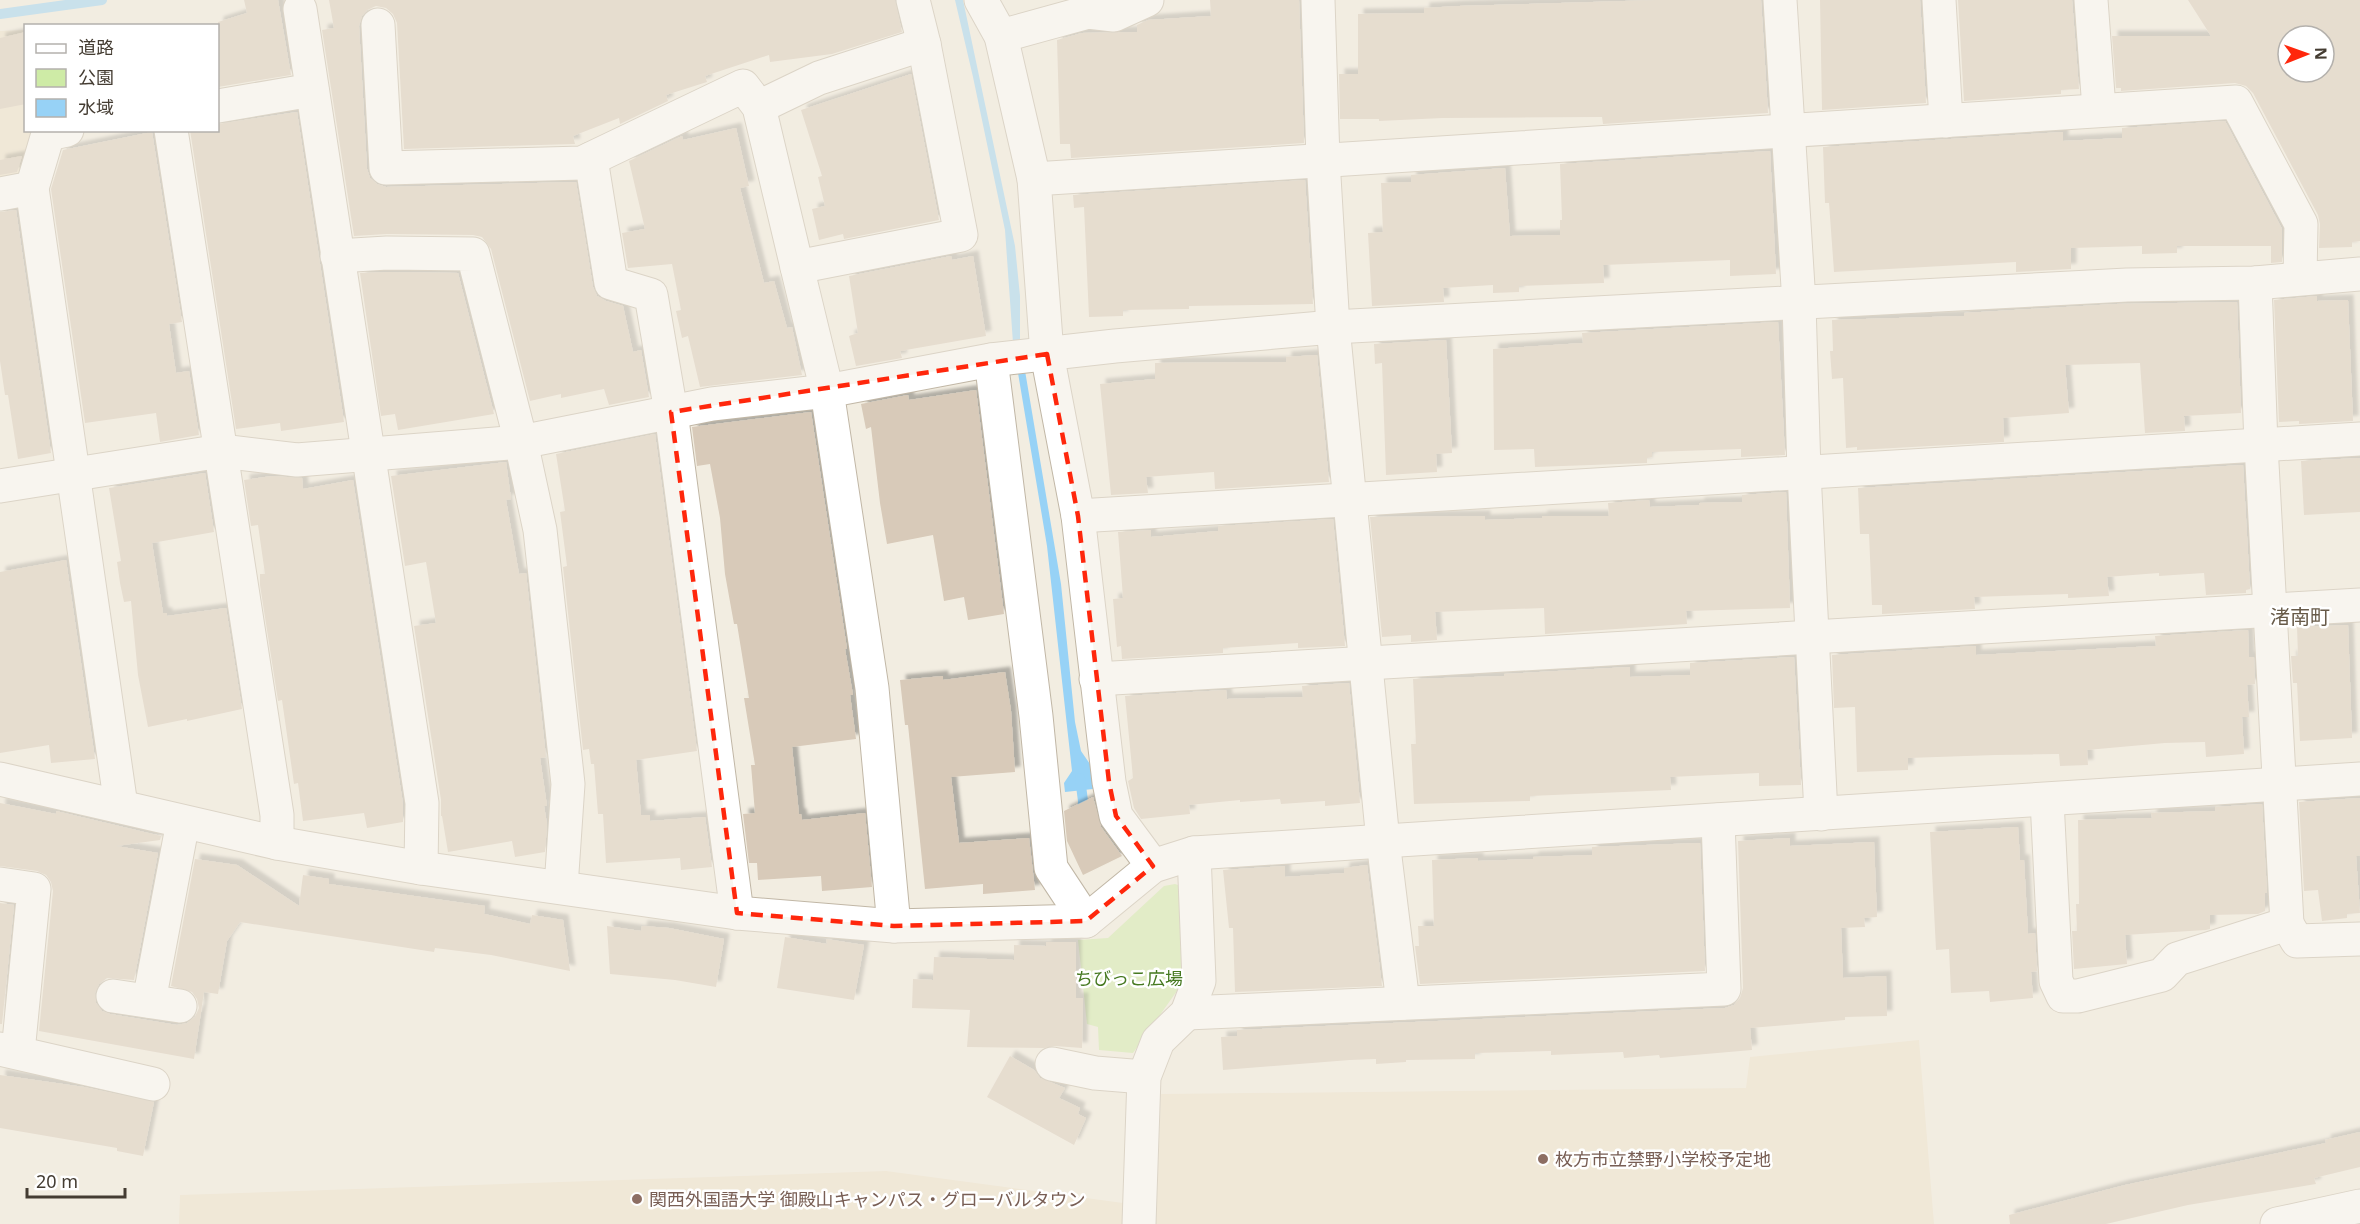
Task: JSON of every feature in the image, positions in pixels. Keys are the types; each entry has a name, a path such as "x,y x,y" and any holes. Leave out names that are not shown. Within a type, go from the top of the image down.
{"street":[{"path":"797,267 961,235 924,44 913,0"},
{"path":"981,0 1002,36 1034,179 1047,354 1078,516 1109,782 1116,816 1153,866"},
{"path":"1002,36 1088,12 1114,15 1148,0"},
{"path":"1318,0 1323,160 1333,327 1383,841 1404,1004"},
{"path":"1780,0 1799,303 1804,472 1821,814"},
{"path":"1939,0 1946,121"},
{"path":"2091,0 2099,109"},
{"path":"300,9 422,803 421,868"},
{"path":"378,25 386,168 582,163 743,86 759,107 827,391 872,688 894,926"},
{"path":"759,107 819,78 924,44"},
{"path":"219,106 312,90"},
{"path":"1034,179 2236,102 2301,224 2300,278"},
{"path":"58,132 48,134 32,188 121,806"},
{"path":"171,132 277,814 277,843"},
{"path":"591,159 611,283 651,295 671,412 737,913"},
{"path":"0,194 32,188"},
{"path":"338,256 387,253 473,254 540,530 568,784 561,887"},
{"path":"0,486 221,451 297,459 520,442 712,404 827,391 991,360 1115,346 1333,327 2127,285 2255,283 2360,274"},
{"path":"2255,283 2269,612 2287,924 2297,941 2360,939"},
{"path":"991,360 1036,716 1051,868 1086,921"},
{"path":"1078,516 2360,439"},
{"path":"1096,679 2360,605"},
{"path":"0,779 277,843 421,868 737,913 894,926 1086,921 1153,866 1194,853 2360,779"},
{"path":"2047,800 2056,981 2063,996 2078,996 2162,975 2177,959 2287,924"},
{"path":"1187,1014 1724,989 1718,820"},
{"path":"112,996 165,1004 183,822"},
{"path":"1139,1224 1144,1077 1158,1041 1187,1014 1199,981 1194,853"},
{"path":"0,884 34,889 9,1051 153,1084"},
{"path":"1052,1064 1095,1073 1144,1077"},
{"path":"2277,1224 2360,1206"}],"highlighted area":[{"path":"1047,354 1078,516 1109,782 1116,816 1153,866 1086,921 894,926 737,913 671,412"}],"shaded area":[{"path":"24,30 24,132 38,132 27,172 0,178 0,31"},
{"name":"枚方市立禁野小学校予定地","path":"1919,1040 1934,1224 1156,1224 1161,1094 1746,1088 1750,1057"},
{"name":"関西外国語大学 御殿山キャンパス・グローバルタウン","path":"886,1171 1123,1203 1122,1224 179,1224 180,1195"}],"green space":[{"name":"ちびっこ広場","path":"1175,884 1184,887 1189,974 1133,1053 1099,1050 1098,1027 1087,1024 1078,940 1108,938 1164,886"}],"water":[{"path":"955,0 963,0 1015,246 1020,296 1020,341 1061,584 1075,722 1081,751 1092,767 1093,789 1065,792 1064,783 1072,771 1047,546 1013,343 1005,230"}],"building":[{"path":"244,0 278,0 291,75 219,87 218,22 247,13"},
{"path":"329,0 895,0 902,32 832,54 770,62 769,55 705,76 707,82 666,95 668,101 620,124 619,118 573,136 575,144 404,149 397,23 393,14 386,8 376,6 367,10 359,26 367,169 370,178 377,184 386,187 576,182 593,287 597,296 623,306 633,352 641,350 649,397 609,405 604,389 561,398 561,394 530,401 491,249 482,237 387,234 354,236 322,30 334,28"},
{"path":"1210,0 1299,0 1304,143 1071,158 1070,144 1060,144 1057,40 1082,33 1137,32 1137,25 1148,20 1211,16"},
{"path":"1657,0 1761,0 1768,113 1603,124 1602,117 1443,118 1379,121 1379,119 1340,119 1339,74 1358,74 1358,14 1424,13 1424,8 1459,6"},
{"path":"1820,0 1920,0 1926,103 1822,110"},
{"path":"1958,0 2072,0 2079,89 2061,90 2061,94 1964,101"},
{"path":"2188,0 2360,0 2360,241 2352,242 2352,247 2319,248 2318,215 2253,93 2246,86 2235,83 2121,91 2121,88 2116,88 2112,36 2211,36"},
{"path":"24,32 24,104 0,109 0,38"},
{"path":"911,74 939,220 844,239 843,234 819,240 812,209 825,206 818,177 822,176 801,110"},
{"path":"297,112 344,422 281,431 280,423 236,429 190,132 219,132 219,124"},
{"path":"2225,121 2282,229 2282,262 2271,263 2271,246 2177,246 2177,253 2142,254 2142,246 2071,248 2071,269 2016,272 2016,262 1834,272 1829,203 1825,203 1823,147 2063,132 2063,141 2122,138 2122,128"},
{"path":"736,128 749,186 740,188 764,283 774,281 787,328 792,327 802,375 700,387 688,336 682,338 676,311 681,310 672,264 628,268 622,233 645,229 629,161 682,136 683,140"},
{"path":"152,132 182,322 169,324 176,373 189,371 199,435 160,442 156,413 85,423 51,189 63,150"},
{"path":"1770,151 1776,274 1730,276 1730,260 1603,265 1604,283 1519,286 1519,292 1493,293 1493,285 1443,288 1444,302 1372,306 1368,233 1383,232 1381,183 1411,182 1411,175 1505,168 1510,236 1560,235 1560,220 1562,220 1560,164"},
{"path":"22,156 17,172 0,175 0,160"},
{"path":"1305,180 1313,304 1189,306 1189,309 1123,310 1123,316 1089,317 1084,207 1074,208 1073,195"},
{"path":"16,210 51,453 18,459 0,361 0,212"},
{"path":"951,256 952,260 973,256 986,336 900,351 902,358 856,366 849,336 858,333 849,276"},
{"path":"360,273 458,273 494,414 398,430 395,414 381,416"},
{"path":"2317,296 2317,301 2348,300 2353,421 2299,424 2299,421 2279,422 2274,300"},
{"path":"2237,302 2241,413 2184,416 2185,431 2145,433 2140,363 2065,365 2069,413 2003,418 2004,442 1857,450 1857,447 1846,448 1843,378 1832,379 1830,351 1833,351 1832,320 1964,316 1964,313 2116,304"},
{"path":"1778,322 1785,455 1741,457 1741,449 1652,452 1652,457 1647,458 1647,463 1535,467 1534,449 1494,450 1493,349 1583,343 1582,333"},
{"path":"1446,340 1452,453 1436,454 1437,472 1386,475 1382,363 1375,364 1374,344"},
{"path":"1317,355 1329,482 1215,489 1214,472 1146,477 1148,493 1111,495 1100,384 1155,379 1155,363 1286,362 1286,357"},
{"path":"976,390 1004,614 968,620 964,597 944,601 933,535 887,544 871,427 866,429 861,404 908,395 909,400"},
{"path":"811,412 847,649 845,649 853,695 850,695 856,739 792,747 799,814 802,820 865,813 872,887 822,891 821,876 758,880 757,863 749,863 743,814 755,813 751,765 755,765 744,698 749,698 737,624 734,624 725,574 720,518 710,464 697,466 692,427"},
{"path":"655,434 697,751 636,760 641,815 650,815 650,821 705,817 712,867 681,870 680,858 606,863 603,814 598,814 594,764 591,764 589,749 583,750 563,567 567,566 560,512 565,511 556,454"},
{"path":"2360,458 2360,512 2304,515 2301,461"},
{"path":"506,462 511,499 506,500 519,574 526,573 546,757 540,758 547,806 544,806 547,824 545,852 515,857 512,841 448,852 414,626 436,623 426,562 405,566 391,476"},
{"path":"2243,465 2250,589 2246,590 2246,593 2206,595 2204,573 2159,576 2159,573 2107,577 2109,596 2068,598 2068,594 1974,597 1975,609 1882,614 1882,605 1872,605 1869,534 1860,534 1858,488"},
{"path":"205,473 214,532 152,543 163,613 167,613 167,616 226,608 242,709 148,727 138,675 131,601 124,602 120,583 117,562 121,561 109,488"},
{"path":"272,476 302,478 303,489 353,480 403,804 403,822 367,828 364,813 303,821 298,783 294,784 282,700 278,701 260,585 260,574 265,574 258,525 251,526 244,480"},
{"path":"1786,492 1790,608 1686,611 1687,624 1545,634 1544,608 1435,612 1437,640 1411,642 1411,635 1382,637 1370,517 1485,516 1485,520 1542,518 1542,516 1609,516 1608,503 1649,500 1650,507 1699,505 1699,503 1742,502 1742,495"},
{"path":"1333,519 1345,646 1298,648 1298,643 1223,648 1223,653 1122,659 1121,646 1117,647 1113,599 1123,598 1118,532 1151,530 1151,537 1218,531 1218,526"},
{"path":"66,560 95,759 51,763 49,745 0,753 0,572"},
{"path":"2348,625 2352,738 2300,741 2297,683 2293,683 2291,656 2298,656 2297,627"},
{"path":"2248,630 2249,657 2254,657 2255,684 2247,685 2249,717 2242,717 2244,754 2206,757 2205,742 2165,743 2087,750 2088,765 2060,766 2059,754 1996,755 1908,758 1908,770 1857,772 1855,707 1834,708 1832,655 1976,646 1976,655 2156,646 2155,636"},
{"path":"1794,657 1801,785 1759,786 1759,773 1670,777 1671,790 1530,796 1530,801 1414,804 1411,744 1416,744 1413,679 1504,676 1504,674 1630,667 1630,677 1690,675 1690,663"},
{"path":"1005,672 1011,711 1015,772 951,777 959,843 1029,838 1035,890 983,894 983,884 925,889 908,725 905,725 900,680 943,676 943,680"},
{"path":"1349,683 1360,803 1325,806 1325,801 1281,804 1280,799 1240,802 1240,800 1189,805 1190,814 1141,819 1134,808 1128,781 1133,778 1125,696 1226,690 1227,699 1303,697 1302,686"},
{"path":"1093,797 1101,827 1122,856 1083,875 1067,841 1064,811"},
{"path":"2360,798 2360,856 2356,856 2360,913 2347,914 2347,918 2322,921 2318,890 2304,891 2299,802"},
{"path":"0,803 56,814 56,811 161,836 160,840 116,846 158,853 134,980 107,978 99,984 95,993 96,1003 102,1011 110,1014 177,1025 187,1023 195,1017 199,1008 192,992 171,986 195,859 237,865 299,906 303,875 329,879 329,884 485,906 484,914 530,924 532,915 563,920 570,971 491,955 435,948 434,952 240,922 227,941 218,994 204,992 194,1059 39,1031 53,891 46,875 37,871 0,866"},
{"path":"2262,804 2267,893 2265,893 2265,911 2258,914 2210,915 2210,929 2206,930 2125,935 2127,964 2074,969 2072,931 2077,931 2076,904 2079,904 2078,820 2152,818 2151,813 2215,811 2215,807"},
{"path":"2018,827 2020,860 2024,860 2028,934 2035,933 2037,971 2031,972 2033,998 1990,1002 1989,991 1951,993 1949,949 1936,950 1930,832"},
{"path":"1790,838 1790,846 1874,842 1877,917 1864,918 1865,927 1841,928 1843,978 1886,976 1887,1016 1845,1017 1845,1020 1750,1028 1752,1050 1660,1058 1659,1055 1624,1058 1623,1052 1551,1055 1551,1051 1475,1053 1475,1059 1406,1060 1406,1062 1376,1064 1376,1059 1350,1060 1223,1070 1221,1037 1237,1036 1237,1030 1725,1008 1734,1005 1740,998 1743,988 1738,841"},
{"path":"1700,843 1705,971 1420,984 1415,946 1419,946 1418,926 1434,926 1432,860 1533,859 1533,857 1592,855 1592,847"},
{"path":"1367,865 1382,986 1235,992 1233,928 1229,928 1223,870 1285,866 1285,877 1344,873 1344,868"},
{"path":"0,903 14,905 2,1024 0,1024"},
{"path":"607,926 641,931 642,926 669,928 724,939 716,987 675,980 610,974"},
{"path":"785,937 827,944 826,939 864,945 854,1000 777,988"},
{"path":"1046,942 1076,942 1076,998 1083,998 1082,1048 967,1047 970,1010 912,1008 913,979 933,980 934,957 1014,960 1014,945 1046,946"},
{"path":"1010,1056 1034,1070 1040,1078 1065,1088 1059,1098 1080,1108 1078,1114 1086,1118 1074,1145 987,1097"},
{"path":"0,1075 84,1087 154,1102 143,1156 117,1151 117,1148 0,1128"},
{"path":"2360,1132 2360,1167 2314,1178 2316,1184 2188,1205 2106,1224 2010,1224 2009,1215 2125,1185 2326,1143 2325,1140"}],"waterway":[{"path":"0,14 102,0"},
{"path":"1080,778 1082,816"}],"place":[{"name":"枚方市立禁野小学校予定地","path":"1543,1159"},
{"name":"関西外国語大学 御殿山キャンパス・グローバルタウン","path":"637,1199"}],"district":[{"name":"渚南町","path":"2300,616"}]}
